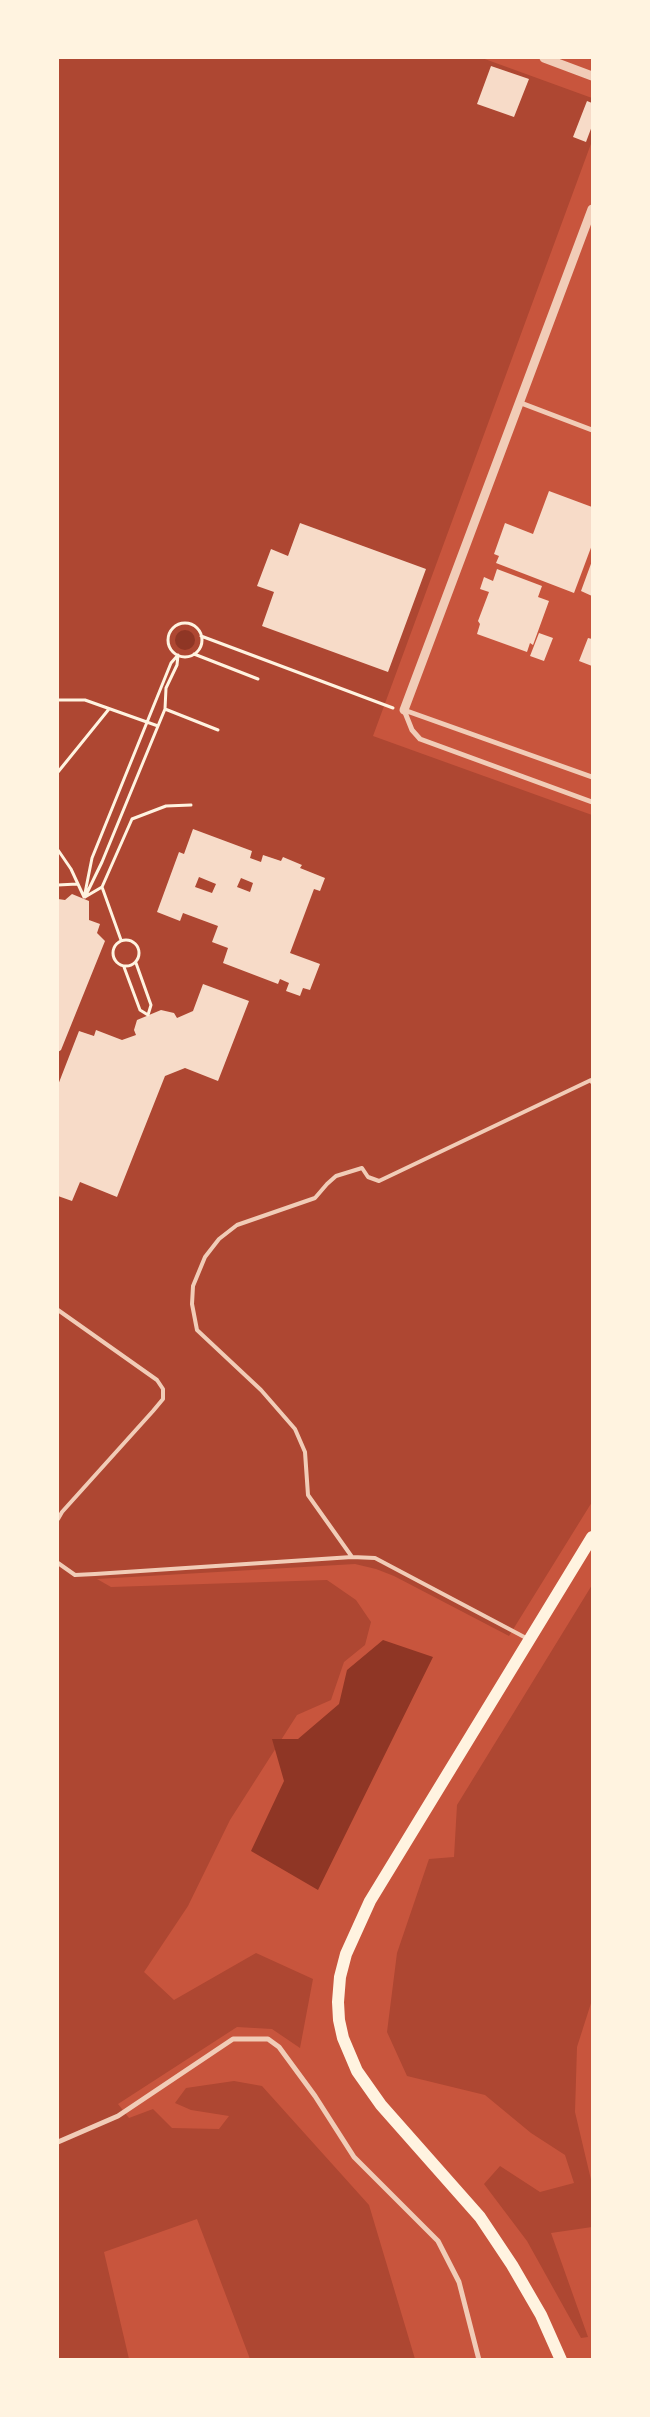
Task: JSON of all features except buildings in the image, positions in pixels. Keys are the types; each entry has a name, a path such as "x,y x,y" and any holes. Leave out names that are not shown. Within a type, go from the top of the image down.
{"main road":[{"path":"561,2360 541,2315 512,2265 480,2217 381,2105 357,2071 343,2038 339,2020 340,1977 357,1927 370,1901 592,1537"}],"street":[{"path":"544,58 592,76"},
{"path":"592,209 521,403 404,710 412,730 420,739 592,802"},
{"path":"521,403 592,430"},
{"path":"404,710 592,777"},
{"path":"58,2142 118,2116 233,2039 268,2039 279,2046 315,2096 354,2157 438,2241 459,2282 479,2360"}],"lane":[{"path":"352,1557 308,1495 305,1452 295,1430 261,1390 197,1330 192,1304 193,1286 205,1256 219,1239 236,1225 315,1198 326,1184 336,1176 362,1168 368,1177 379,1181 592,1080 592,1082"},
{"path":"58,1310 157,1380 163,1389 163,1399 62,1512 58,1519"},
{"path":"58,1563 75,1575 352,1557 374,1558 529,1639"}],"path":[{"path":"185,623 195,626 201,636 200,646 193,654 188,656 178,655 173,652 168,642 168,636 174,627 185,623"},
{"path":"201,636 388,707 404,710"},
{"path":"193,654 258,679"},
{"path":"85,897 102,862 165,709 166,688 177,665 178,655"},
{"path":"85,897 92,858 147,722 172,663 178,655"},
{"path":"58,700 85,700 158,726"},
{"path":"58,772 109,709"},
{"path":"165,709 218,730"},
{"path":"85,897 102,887 132,819 166,806 191,805"},
{"path":"58,850 71,869 85,897"},
{"path":"58,885 77,884"},
{"path":"102,887 122,941"},
{"path":"122,941 130,941 137,946 139,955 136,963 151,1005 148,1015 140,1010 124,967 116,963 112,955 114,946 122,941"},
{"path":"124,967 136,963"}],"shaded area":[{"path":"58,58 482,58 592,98 592,141 373,736 592,815 592,1502 509,1636 394,1576 355,1564 97,1579 111,1587 327,1580 356,1600 371,1622 365,1645 344,1662 331,1700 297,1715 230,1820 188,1906 144,1972 174,2000 256,1953 313,1979 300,2048 272,2029 237,2027 118,2104 129,2118 153,2109 172,2128 219,2129 229,2116 191,2110 175,2103 186,2088 234,2081 262,2086 369,2205 415,2359 250,2359 197,2219 104,2252 129,2359 58,2359"},
{"path":"185,630 192,633 195,640 192,647 185,650 178,647 175,640 178,633"},
{"path":"592,1585 592,2000 577,2047 575,2112 592,2184 592,2227 551,2233 588,2337 581,2338 527,2241 484,2184 500,2166 540,2192 574,2183 565,2155 531,2133 485,2095 407,2076 387,2032 397,1953 429,1859 454,1857 457,1805"},
{"path":"383,1640 433,1657 318,1890 251,1851 284,1781 272,1739 298,1739 339,1704 347,1670"}]}
